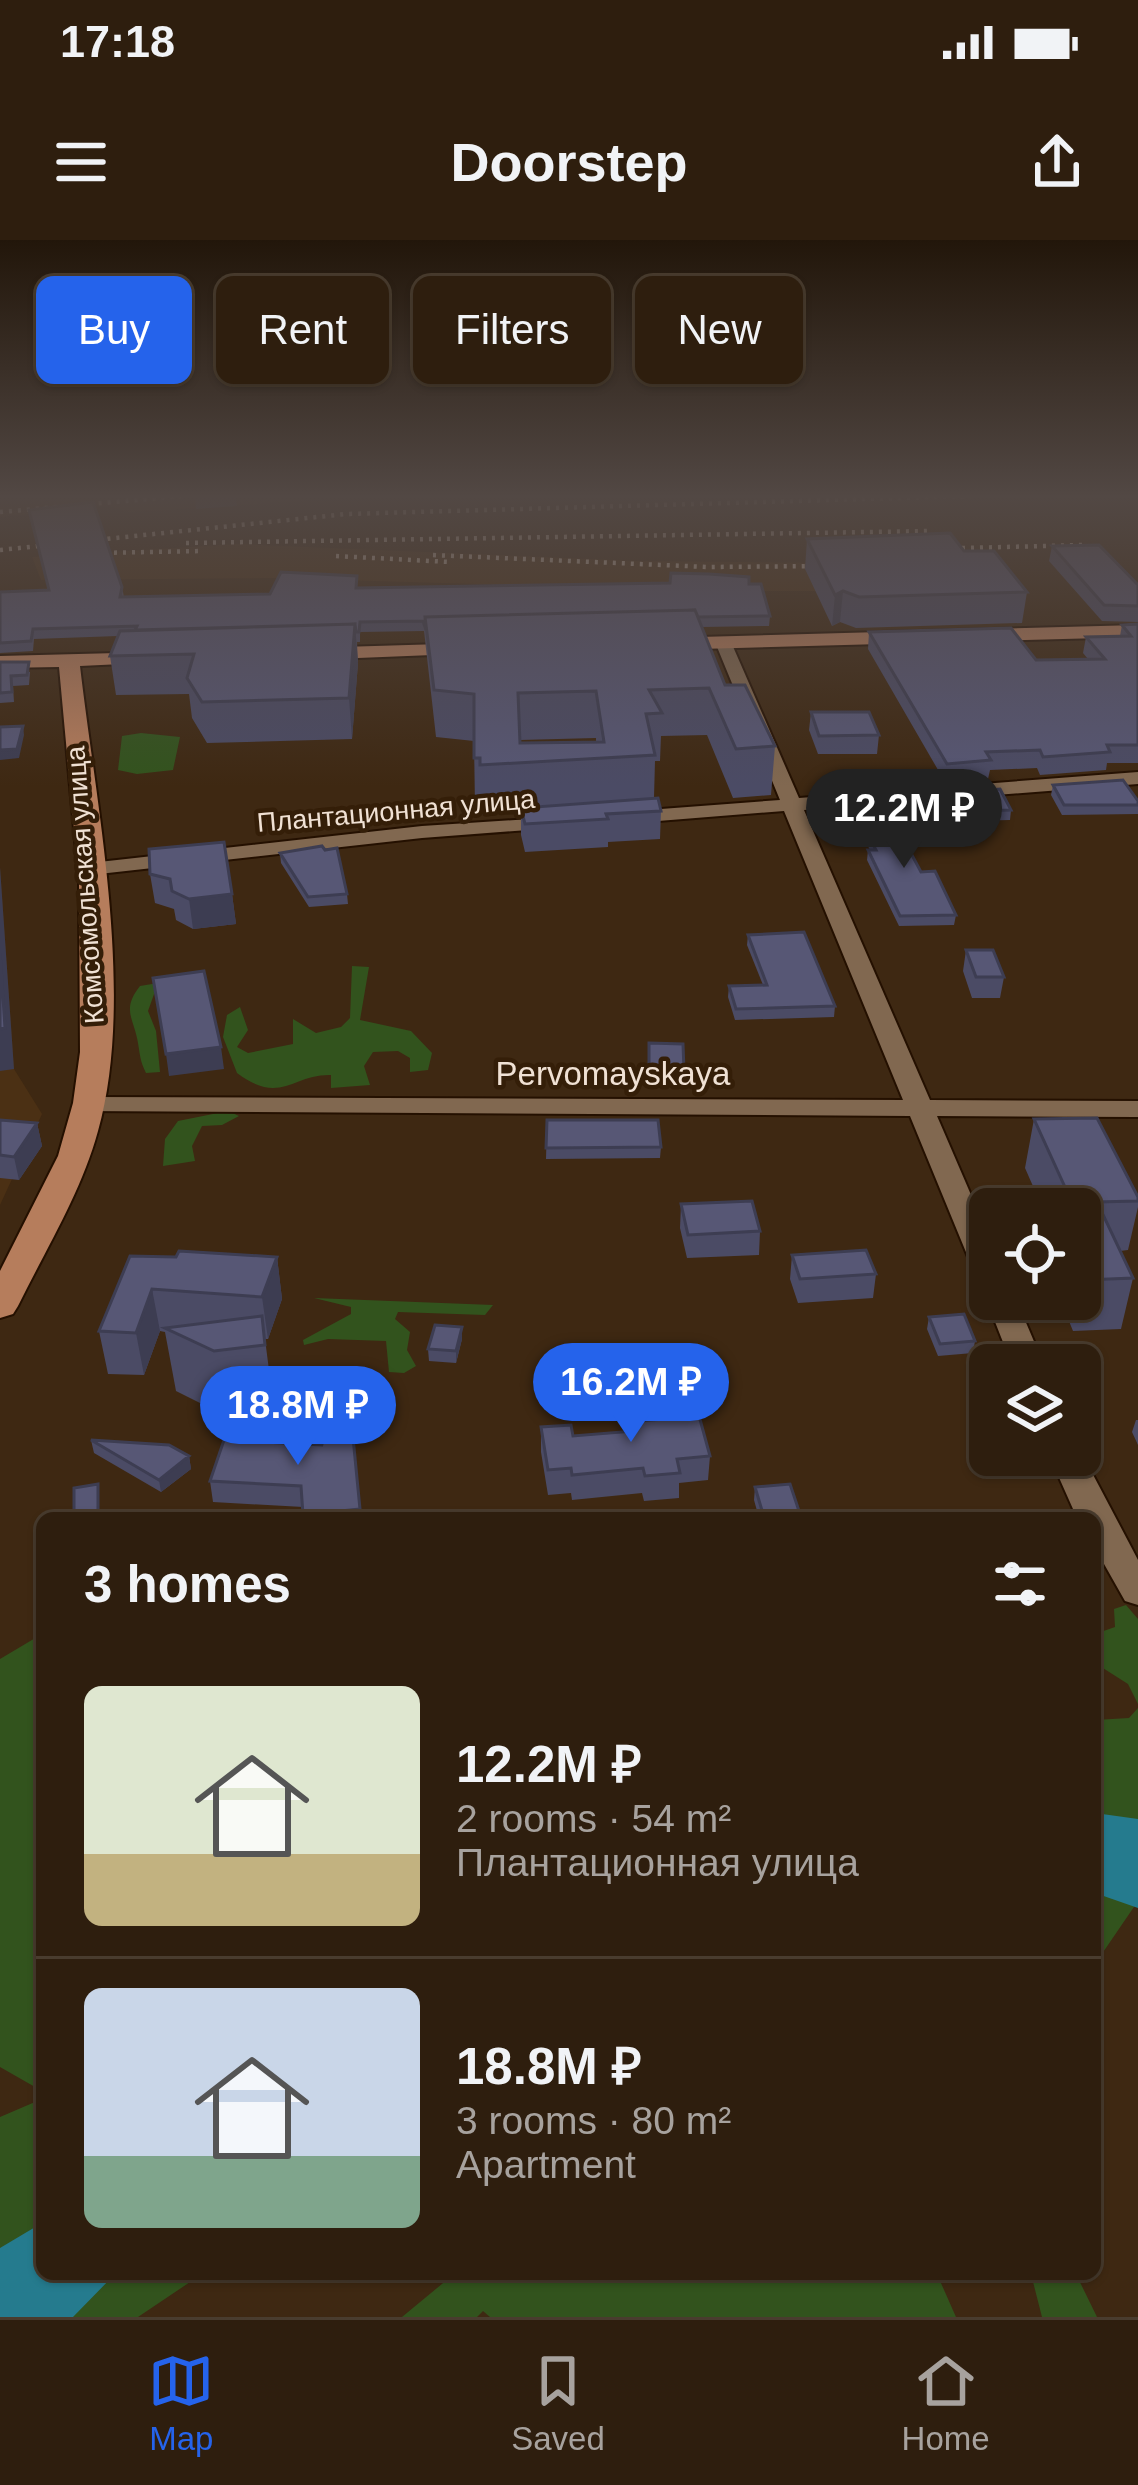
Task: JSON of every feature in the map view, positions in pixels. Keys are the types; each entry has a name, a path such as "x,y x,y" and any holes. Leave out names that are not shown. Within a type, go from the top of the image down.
{"main road":[{"path":"636,645 1138,632"},
{"path":"290,654 505,648"},
{"path":"0,662 171,658"},
{"name":"Комсомольская улица","path":"0,1306 69,1163 88,1105 95,1034 90,869 69,661"}],"street":[{"path":"723,642 969,1224"},
{"name":"Плантационная улица","path":"90,869 422,832 1138,778"},
{"name":"Pervomayskaya","path":"88,1105 1138,1109"},
{"path":"1076,1476 1092,1512"},
{"path":"1101,1528 1138,1591"}],"shaded area":[{"path":"0,867 14,1069 42,1114 0,1205"}],"green space":[{"path":"122,736 180,737 173,770 137,774 118,770"},
{"path":"352,966 369,967 360,1020 411,1031 432,1053 428,1070 410,1072 410,1058 398,1051 373,1052 364,1066 370,1085 331,1088 331,1075 276,1088 252,1083 237,1073 223,1037 227,1015 240,1007 248,1030 237,1047 248,1053 293,1044 293,1019 316,1033 341,1027 350,1018"},
{"path":"158,983 148,1011 156,1031 160,1072 146,1073 130,1008 140,986"},
{"path":"228,1111 239,1116 222,1125 202,1126 192,1146 195,1161 163,1166 165,1139 178,1121"},
{"path":"314,1298 493,1305 485,1315 398,1312 395,1319 410,1332 407,1350 416,1366 404,1373 389,1372 386,1341 328,1339 304,1345 303,1340 351,1314 351,1307"},
{"path":"1126,1605 1138,1619 1138,1704 1128,1684 1101,1667 1101,1632 1115,1627 1114,1609"},
{"path":"36,1638 36,2088 0,2067 0,1659"},
{"path":"1138,1708 1138,1901 1101,1955 1101,1720 1129,1718"},
{"path":"36,2102 36,2280 193,2280 138,2317 0,2317 0,2117"},
{"path":"447,2280 940,2280 956,2317 490,2317 483,2311 477,2317 402,2317"},
{"path":"1033,2280 1079,2280 1097,2317 1042,2317"}],"water":[{"path":"1101,1814 1138,1819 1138,1908 1101,1895"},
{"path":"36,2227 36,2280 109,2280 73,2317 0,2317 0,2248"}],"building":[{"path":"0,592 121,592 120,597 271,592 763,592 770,616 698,617 695,610 425,617 426,630 423,621 360,622 359,632 355,624 33,629 31,641 0,643"},
{"path":"845,592 1027,592 859,597"},
{"path":"1092,592 1138,592 1138,606 1104,605"},
{"path":"695,610 725,685 745,685 775,746 736,749 709,688 649,690 662,713 646,714 655,755 480,765 480,758 474,758 474,694 434,690 425,617","holes":["596,691 604,742 520,743 518,693"]},
{"path":"355,624 349,698 202,702 187,678 194,654 110,656 120,631"},
{"path":"1138,624 1138,745 1107,745 1110,752 1043,757 1040,750 986,752 991,760 947,764 869,632 1011,628 1036,660 1105,659 1086,637 1131,636 1122,625"},
{"path":"0,662 29,662 27,675 11,676 12,692 0,693"},
{"path":"811,712 869,712 879,735 819,736"},
{"path":"23,726 17,749 0,750 0,727"},
{"path":"1123,780 1138,805 1064,805 1053,785"},
{"path":"1000,789 1011,810 971,811 959,792"},
{"path":"658,798 661,811 606,814 608,819 525,824 521,808"},
{"path":"890,814 921,872 935,871 956,915 900,916 868,850 876,850 858,816"},
{"path":"224,842 232,894 189,899 172,891 170,879 150,874 149,849"},
{"path":"337,848 347,894 308,897 280,853"},
{"path":"804,932 835,1006 736,1009 729,986 767,985 748,935"},
{"path":"966,950 993,950 1004,977 976,977"},
{"path":"0,952 5,1028 0,1029"},
{"path":"204,971 221,1047 166,1054 153,978"},
{"path":"649,1043 683,1044 684,1070 649,1069"},
{"path":"1097,1118 1138,1201 1101,1202 1101,1188 1065,1188 1034,1119"},
{"path":"0,1120 37,1123 14,1157 0,1155"},
{"path":"547,1120 658,1120 661,1147 546,1148"},
{"path":"752,1201 760,1231 688,1235 681,1204"},
{"path":"1101,1210 1133,1278 1101,1279"},
{"path":"866,1250 876,1274 800,1279 792,1255"},
{"path":"179,1251 277,1257 262,1297 152,1289 136,1333 99,1331 130,1256 176,1257"},
{"path":"964,1314 975,1341 940,1344 929,1317"},
{"path":"262,1316 265,1345 214,1351 165,1328"},
{"path":"435,1325 462,1327 456,1351 428,1349"},
{"path":"695,1401 710,1456 677,1459 680,1473 645,1476 643,1468 572,1475 571,1468 548,1470 541,1427 571,1425 573,1436 635,1431 633,1421 664,1419 661,1404"},
{"path":"352,1427 360,1509 303,1512 301,1486 210,1481 224,1440 323,1445 298,1433"},
{"path":"91,1440 169,1445 189,1456 159,1480"},
{"path":"98,1484 98,1512 74,1512 74,1488"},
{"path":"790,1484 799,1511 762,1512 755,1487"}]}
